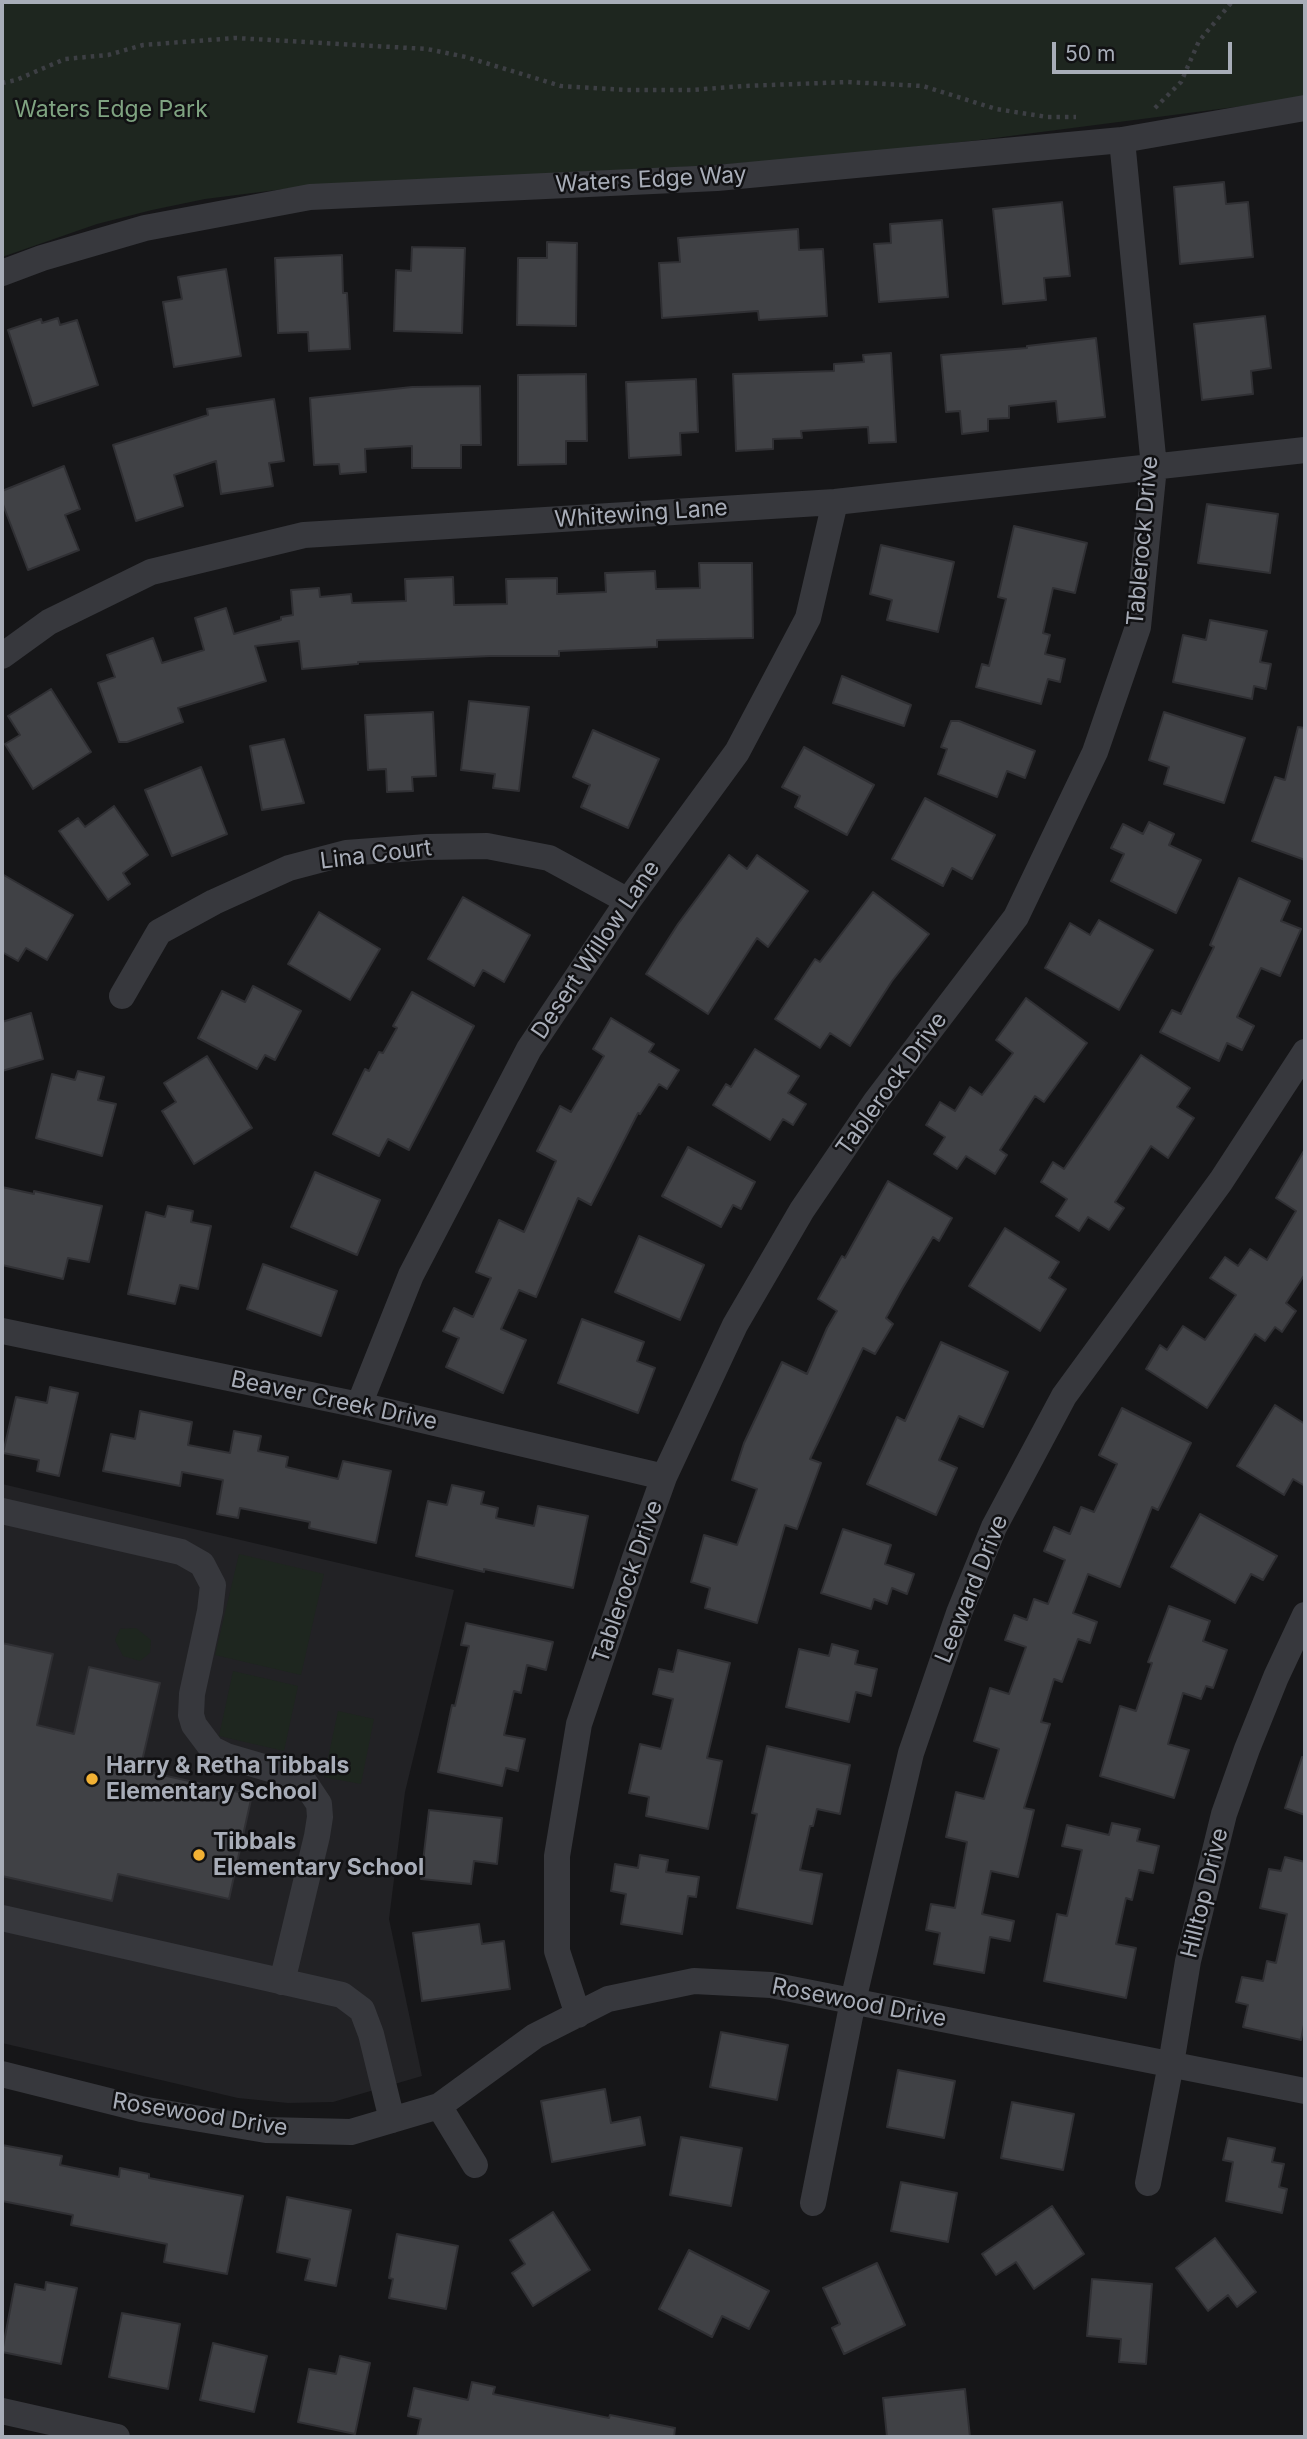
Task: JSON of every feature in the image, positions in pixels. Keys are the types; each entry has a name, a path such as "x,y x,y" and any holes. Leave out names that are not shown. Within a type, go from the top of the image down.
{"street":[{"name":"Waters Edge Way","path":"2,274 42,258 145,228 310,197 717,178 1122,140 1305,108"},
{"name":"Tablerock Drive","path":"578,2015 557,1951 560,1842 579,1724 664,1477 735,1325 802,1210 876,1101 1016,917 1095,752 1138,627 1154,467 1122,140"},
{"name":"Whitewing Lane","path":"2,656 49,622 151,572 304,535 835,502 1305,450"},
{"name":"Desert Willow Lane","path":"359,1405 411,1275 529,1049 628,901 737,752 808,618 835,502"},
{"name":"Lina Court","path":"122,996 159,932 214,902 289,868 346,853 487,846 549,858 628,901"},
{"name":"Leeward Drive","path":"813,2203 853,2001 911,1753 959,1613 994,1527 1064,1396 1221,1181 1305,1052"},
{"name":"Beaver Creek Drive","path":"2,1331 359,1405 664,1477"},
{"path":"2,1511 181,1552 202,1564 213,1585 192,1694 191,1715 194,1725 212,1749 226,1756 294,1776 305,1783 319,1804 317,1836 282,1982"},
{"name":"Hilltop Drive","path":"1147,2183 1188,1961 1224,1814 1257,1725 1305,1615"},
{"path":"2,1918 342,1996 362,2010 372,2035 392,2120"},
{"name":"Rosewood Drive","path":"2,2074 141,2109 266,2130 351,2132 439,2106 535,2036 608,1999 694,1981 771,1985 1305,2091"},
{"path":"439,2106 475,2165"},
{"path":"2,2411 117,2437"}],"path":[{"path":"1144,110 1155,108 1181,82 1199,41 1232,2"},
{"path":"2,83 65,59 108,55 143,45 235,38 427,49 466,57 561,86 627,90 691,90 848,82 923,86 996,109 1048,117 1079,117"}],"shaded area":[{"name":"Tibbals Elementary School","path":"2,1484 454,1590 405,1792 389,1919 422,2076 333,2102 288,2103 238,2098 2,2043"}],"green space":[{"name":"Waters Edge Park","path":"2,2 1305,2 1305,98 816,158 308,186 205,199 152,210 97,224 2,257"},
{"path":"239,1554 324,1574 301,1675 215,1655"},
{"path":"136,1628 151,1640 150,1653 140,1661 123,1656 115,1640 120,1629"},
{"path":"233,1671 298,1686 284,1751 219,1736"},
{"path":"338,1711 374,1719 361,1784 324,1777"}],"building":[{"path":"1224,182 1226,204 1248,202 1253,257 1180,264 1174,187"},
{"path":"1062,202 1070,276 1044,278 1046,300 1003,304 993,209"},
{"path":"942,220 948,297 879,302 874,244 891,243 890,224"},
{"path":"798,229 799,250 823,249 827,316 759,320 758,311 662,318 659,263 680,262 678,238"},
{"path":"547,242 577,243 576,326 517,325 518,258 547,258"},
{"path":"412,247 465,248 462,333 394,331 396,270 411,271"},
{"path":"342,255 343,293 347,293 350,349 309,351 308,332 278,333 275,258"},
{"path":"226,269 241,356 174,367 163,302 182,299 178,277"},
{"path":"1265,316 1271,368 1251,371 1253,394 1202,400 1194,324"},
{"path":"58,318 60,325 77,320 98,385 33,406 8,330 41,319 42,323"},
{"path":"1096,338 1105,417 1058,422 1056,401 1009,406 1009,418 988,419 988,431 962,434 960,411 946,412 941,355 1027,348"},
{"path":"891,353 896,442 869,443 868,427 801,431 802,438 773,439 773,449 736,451 733,374 834,371 834,364 864,362 863,355"},
{"path":"586,374 587,441 566,441 566,464 518,465 518,375"},
{"path":"696,379 698,432 680,433 681,455 629,458 626,382"},
{"path":"480,386 481,445 461,445 461,468 412,468 412,446 365,449 366,472 340,474 339,464 314,465 310,398 412,387"},
{"path":"274,399 284,461 269,463 273,486 221,494 216,461 174,475 183,506 136,521 113,445 208,415 207,409"},
{"path":"64,466 80,509 65,515 79,550 28,570 2,502 2,491"},
{"path":"1207,504 1278,514 1270,573 1198,563"},
{"path":"1014,526 1087,543 1075,593 1053,588 1043,633 1050,635 1045,654 1065,659 1060,682 1048,679 1041,704 976,687 982,664 989,666 1006,599 998,597"},
{"path":"881,545 954,562 938,632 887,620 892,600 870,594"},
{"path":"699,563 752,563 753,638 657,640 657,647 559,651 559,656 358,662 302,669 299,641 255,646 266,681 178,708 183,722 127,742 119,742 98,683 115,677 107,655 153,638 162,663 204,650 195,618 226,608 234,634 293,615 291,590 319,588 320,597 351,594 352,603 406,601 405,579 453,577 454,605 507,604 506,579 557,578 557,594 606,592 605,573 655,571 656,589 700,588"},
{"path":"1210,620 1267,631 1260,662 1271,664 1266,689 1254,686 1252,699 1173,682 1183,635 1206,640"},
{"path":"842,676 911,705 904,726 833,703"},
{"path":"51,689 91,752 33,789 5,744 20,735 8,716"},
{"path":"469,701 529,707 519,791 493,788 495,774 461,770"},
{"path":"433,712 436,776 412,777 413,791 387,792 386,769 368,770 365,715"},
{"path":"1164,712 1245,738 1224,803 1164,784 1169,767 1149,760"},
{"path":"951,721 959,721 1035,751 1025,778 1007,771 997,797 938,774 947,749 941,747"},
{"path":"1298,727 1305,728 1305,860 1252,841 1275,777 1285,780"},
{"path":"593,730 659,759 628,828 581,807 590,785 573,777"},
{"path":"284,739 304,803 262,810 250,746"},
{"path":"804,747 874,785 847,835 795,807 800,796 782,787"},
{"path":"201,767 227,834 172,856 145,790"},
{"path":"925,798 995,835 972,879 952,868 943,886 892,859"},
{"path":"114,806 148,855 123,873 130,884 108,900 59,831 78,818 85,827"},
{"path":"1149,822 1174,834 1169,845 1201,860 1176,913 1111,881 1124,854 1111,848 1123,824 1143,834"},
{"path":"729,855 747,869 757,855 808,891 768,947 757,938 708,1014 646,974 678,924"},
{"path":"2,874 73,915 47,960 26,948 18,961 2,952"},
{"path":"1239,878 1290,901 1281,921 1301,929 1280,976 1261,968 1237,1017 1254,1026 1242,1050 1227,1043 1219,1061 1160,1032 1172,1010 1181,1014 1214,947 1210,945"},
{"path":"873,892 929,934 892,981 850,1046 830,1033 820,1048 775,1019 815,959 820,962"},
{"path":"463,897 530,935 504,982 483,970 474,986 428,959"},
{"path":"319,912 380,949 350,1000 288,964"},
{"path":"1099,920 1153,950 1119,1010 1045,968 1070,923 1090,935"},
{"path":"253,986 301,1011 275,1060 265,1055 257,1069 198,1038 222,991 245,1002"},
{"path":"412,992 474,1026 409,1150 388,1139 379,1156 333,1134 365,1069 369,1071 397,1028 393,1026"},
{"path":"1026,998 1087,1043 1044,1102 1035,1096 1000,1150 1007,1155 995,1174 966,1156 957,1169 934,1154 945,1137 926,1125 940,1102 955,1111 970,1087 982,1095 1013,1053 996,1040"},
{"path":"31,1013 43,1059 2,1071 2,1022"},
{"path":"611,1018 654,1044 649,1052 679,1070 667,1089 659,1084 640,1114 638,1113 591,1205 578,1198 536,1297 519,1290 501,1329 526,1340 503,1393 446,1367 459,1338 443,1331 454,1308 473,1317 491,1278 476,1272 499,1220 524,1232 556,1161 537,1151 560,1106 571,1112 604,1056 593,1049"},
{"path":"755,1049 799,1076 788,1093 806,1104 793,1125 783,1119 770,1140 713,1105 726,1084 731,1087"},
{"path":"1141,1055 1190,1088 1177,1107 1194,1118 1168,1158 1151,1146 1115,1202 1124,1208 1109,1230 1088,1217 1079,1231 1056,1216 1067,1199 1041,1182 1053,1162 1064,1169"},
{"path":"207,1056 252,1128 194,1164 162,1111 176,1102 164,1083"},
{"path":"78,1071 104,1077 98,1100 116,1104 102,1156 36,1138 52,1074 75,1080"},
{"path":"688,1147 755,1182 741,1209 733,1205 721,1227 662,1196"},
{"path":"1305,1149 1305,1274 1286,1303 1296,1311 1282,1332 1275,1327 1265,1341 1255,1334 1207,1408 1146,1369 1160,1345 1167,1350 1183,1326 1205,1340 1236,1295 1210,1278 1225,1257 1238,1266 1250,1249 1267,1260 1296,1211 1276,1198"},
{"path":"315,1172 380,1200 357,1255 291,1227"},
{"path":"888,1181 952,1218 939,1241 933,1237 902,1289 886,1318 893,1324 875,1354 863,1348 810,1459 821,1463 797,1529 785,1525 757,1623 705,1608 710,1588 691,1582 704,1535 737,1545 757,1489 732,1480 744,1443 782,1362 807,1374 837,1311 818,1299 842,1256 845,1258"},
{"path":"2,1187 102,1206 89,1262 68,1258 63,1279 2,1265"},
{"path":"168,1206 193,1211 191,1222 211,1226 198,1289 180,1285 175,1304 128,1294 146,1212 165,1217"},
{"path":"1005,1228 1059,1262 1049,1278 1066,1289 1040,1331 969,1286"},
{"path":"639,1236 704,1265 680,1320 615,1292"},
{"path":"263,1264 337,1291 321,1336 247,1309"},
{"path":"582,1319 644,1342 637,1361 655,1368 638,1413 558,1383"},
{"path":"941,1342 1008,1372 983,1427 959,1416 939,1460 957,1468 936,1515 867,1484 897,1417 905,1421"},
{"path":"50,1387 78,1393 59,1476 37,1471 39,1460 3,1453 16,1397 47,1403"},
{"path":"1275,1405 1305,1424 1305,1486 1293,1479 1284,1495 1237,1466"},
{"path":"1122,1408 1191,1443 1158,1510 1152,1507 1120,1587 1088,1574 1073,1613 1097,1622 1090,1643 1078,1639 1062,1682 1054,1679 1041,1722 1050,1724 1024,1808 1034,1810 1018,1877 991,1871 982,1914 1014,1921 1010,1941 990,1937 984,1973 934,1964 940,1933 926,1930 931,1904 955,1908 967,1842 946,1837 956,1792 984,1799 999,1749 974,1741 990,1688 1009,1694 1026,1647 1005,1640 1014,1615 1027,1620 1034,1599 1048,1604 1065,1560 1044,1551 1054,1527 1070,1534 1081,1507 1094,1512 1117,1464 1099,1455"},
{"path":"140,1411 192,1422 188,1445 230,1453 234,1431 261,1436 258,1451 288,1457 286,1467 338,1479 343,1461 391,1471 376,1543 309,1528 310,1522 240,1508 238,1518 217,1514 223,1480 182,1472 180,1486 103,1471 111,1434 135,1439"},
{"path":"452,1485 484,1492 481,1504 498,1508 496,1518 534,1526 538,1506 588,1516 573,1588 416,1556 428,1501 447,1505"},
{"path":"1200,1514 1277,1556 1263,1580 1251,1574 1235,1603 1171,1567"},
{"path":"843,1529 891,1545 885,1564 914,1574 907,1594 892,1588 887,1604 874,1599 871,1609 821,1593"},
{"path":"1169,1606 1210,1621 1203,1641 1227,1650 1213,1688 1206,1686 1201,1699 1183,1693 1168,1744 1189,1750 1174,1798 1100,1776 1120,1706 1136,1711 1152,1663 1148,1662"},
{"path":"466,1623 553,1642 546,1670 527,1665 521,1693 514,1691 504,1735 525,1739 518,1771 506,1768 502,1786 438,1772 452,1705 455,1706 469,1646 461,1645"},
{"name":"Harry & Retha Tibbals Elementary School","path":"2,1643 53,1654 37,1725 74,1734 89,1667 160,1683 140,1770 252,1795 229,1899 118,1874 112,1901 2,1876"},
{"path":"832,1644 858,1651 855,1664 877,1669 871,1696 856,1692 849,1722 786,1707 799,1649 829,1656"},
{"path":"678,1650 730,1663 707,1758 722,1761 708,1829 646,1816 649,1797 629,1793 640,1744 661,1749 673,1699 653,1694 659,1669 673,1672"},
{"path":"767,1746 850,1765 840,1814 817,1809 813,1826 810,1826 800,1870 822,1874 812,1924 737,1908 757,1814 752,1813"},
{"path":"1302,1757 1305,1758 1305,1815 1285,1808"},
{"path":"429,1810 502,1818 497,1864 474,1861 471,1884 421,1879"},
{"path":"1112,1823 1140,1829 1137,1841 1159,1846 1153,1873 1139,1870 1132,1900 1126,1898 1116,1944 1136,1948 1126,1998 1044,1981 1057,1914 1067,1916 1082,1850 1062,1846 1067,1825 1109,1835"},
{"path":"640,1855 668,1860 666,1872 699,1877 696,1897 688,1896 682,1934 621,1924 626,1894 611,1891 615,1864 638,1868"},
{"path":"1285,1857 1305,1862 1305,2020 1301,2040 1243,2027 1248,2005 1236,2002 1242,1977 1263,1981 1267,1961 1276,1963 1287,1914 1260,1908 1269,1869 1281,1871"},
{"path":"479,1924 482,1944 504,1941 510,1989 422,2001 413,1933"},
{"path":"721,2032 788,2045 777,2100 710,2087"},
{"path":"898,2070 955,2081 944,2138 887,2127"},
{"path":"605,2089 611,2123 640,2117 645,2145 552,2162 541,2101"},
{"path":"1012,2102 1074,2114 1063,2170 1001,2158"},
{"path":"681,2137 742,2148 731,2206 670,2195"},
{"path":"1228,2138 1275,2148 1272,2162 1284,2164 1279,2187 1287,2189 1282,2213 1226,2201 1233,2162 1223,2160"},
{"path":"2,2145 62,2156 60,2165 119,2177 120,2168 149,2174 149,2178 243,2196 227,2274 164,2262 167,2244 71,2225 73,2215 2,2201"},
{"path":"901,2182 957,2193 948,2242 891,2231"},
{"path":"287,2197 351,2210 336,2286 305,2280 310,2259 277,2252"},
{"path":"1052,2206 1084,2254 1034,2289 1016,2262 996,2275 982,2254"},
{"path":"553,2212 590,2270 533,2306 512,2273 525,2264 510,2240"},
{"path":"397,2234 458,2246 446,2309 389,2298 393,2279 389,2278"},
{"path":"1215,2238 1256,2292 1237,2307 1228,2295 1208,2311 1176,2268"},
{"path":"689,2250 769,2291 749,2329 722,2316 712,2337 659,2309"},
{"path":"877,2263 905,2325 844,2354 832,2328 840,2324 823,2288"},
{"path":"1092,2279 1152,2284 1146,2364 1119,2362 1121,2339 1087,2336"},
{"path":"46,2282 77,2288 61,2364 2,2352 15,2284 45,2290"},
{"path":"122,2313 180,2324 168,2389 109,2377"},
{"path":"213,2343 267,2356 254,2412 200,2400"},
{"path":"340,2356 370,2363 355,2434 298,2422 309,2369 336,2374"},
{"path":"472,2382 495,2387 493,2394 609,2418 610,2415 675,2428 674,2437 417,2437 421,2419 408,2416 414,2388 468,2400"},
{"path":"965,2389 970,2437 887,2437 883,2398"}],"place":[{"name":"Harry & Retha Tibbals Elementary School","path":"92,1779"},
{"name":"Tibbals Elementary School","path":"199,1855"}]}
